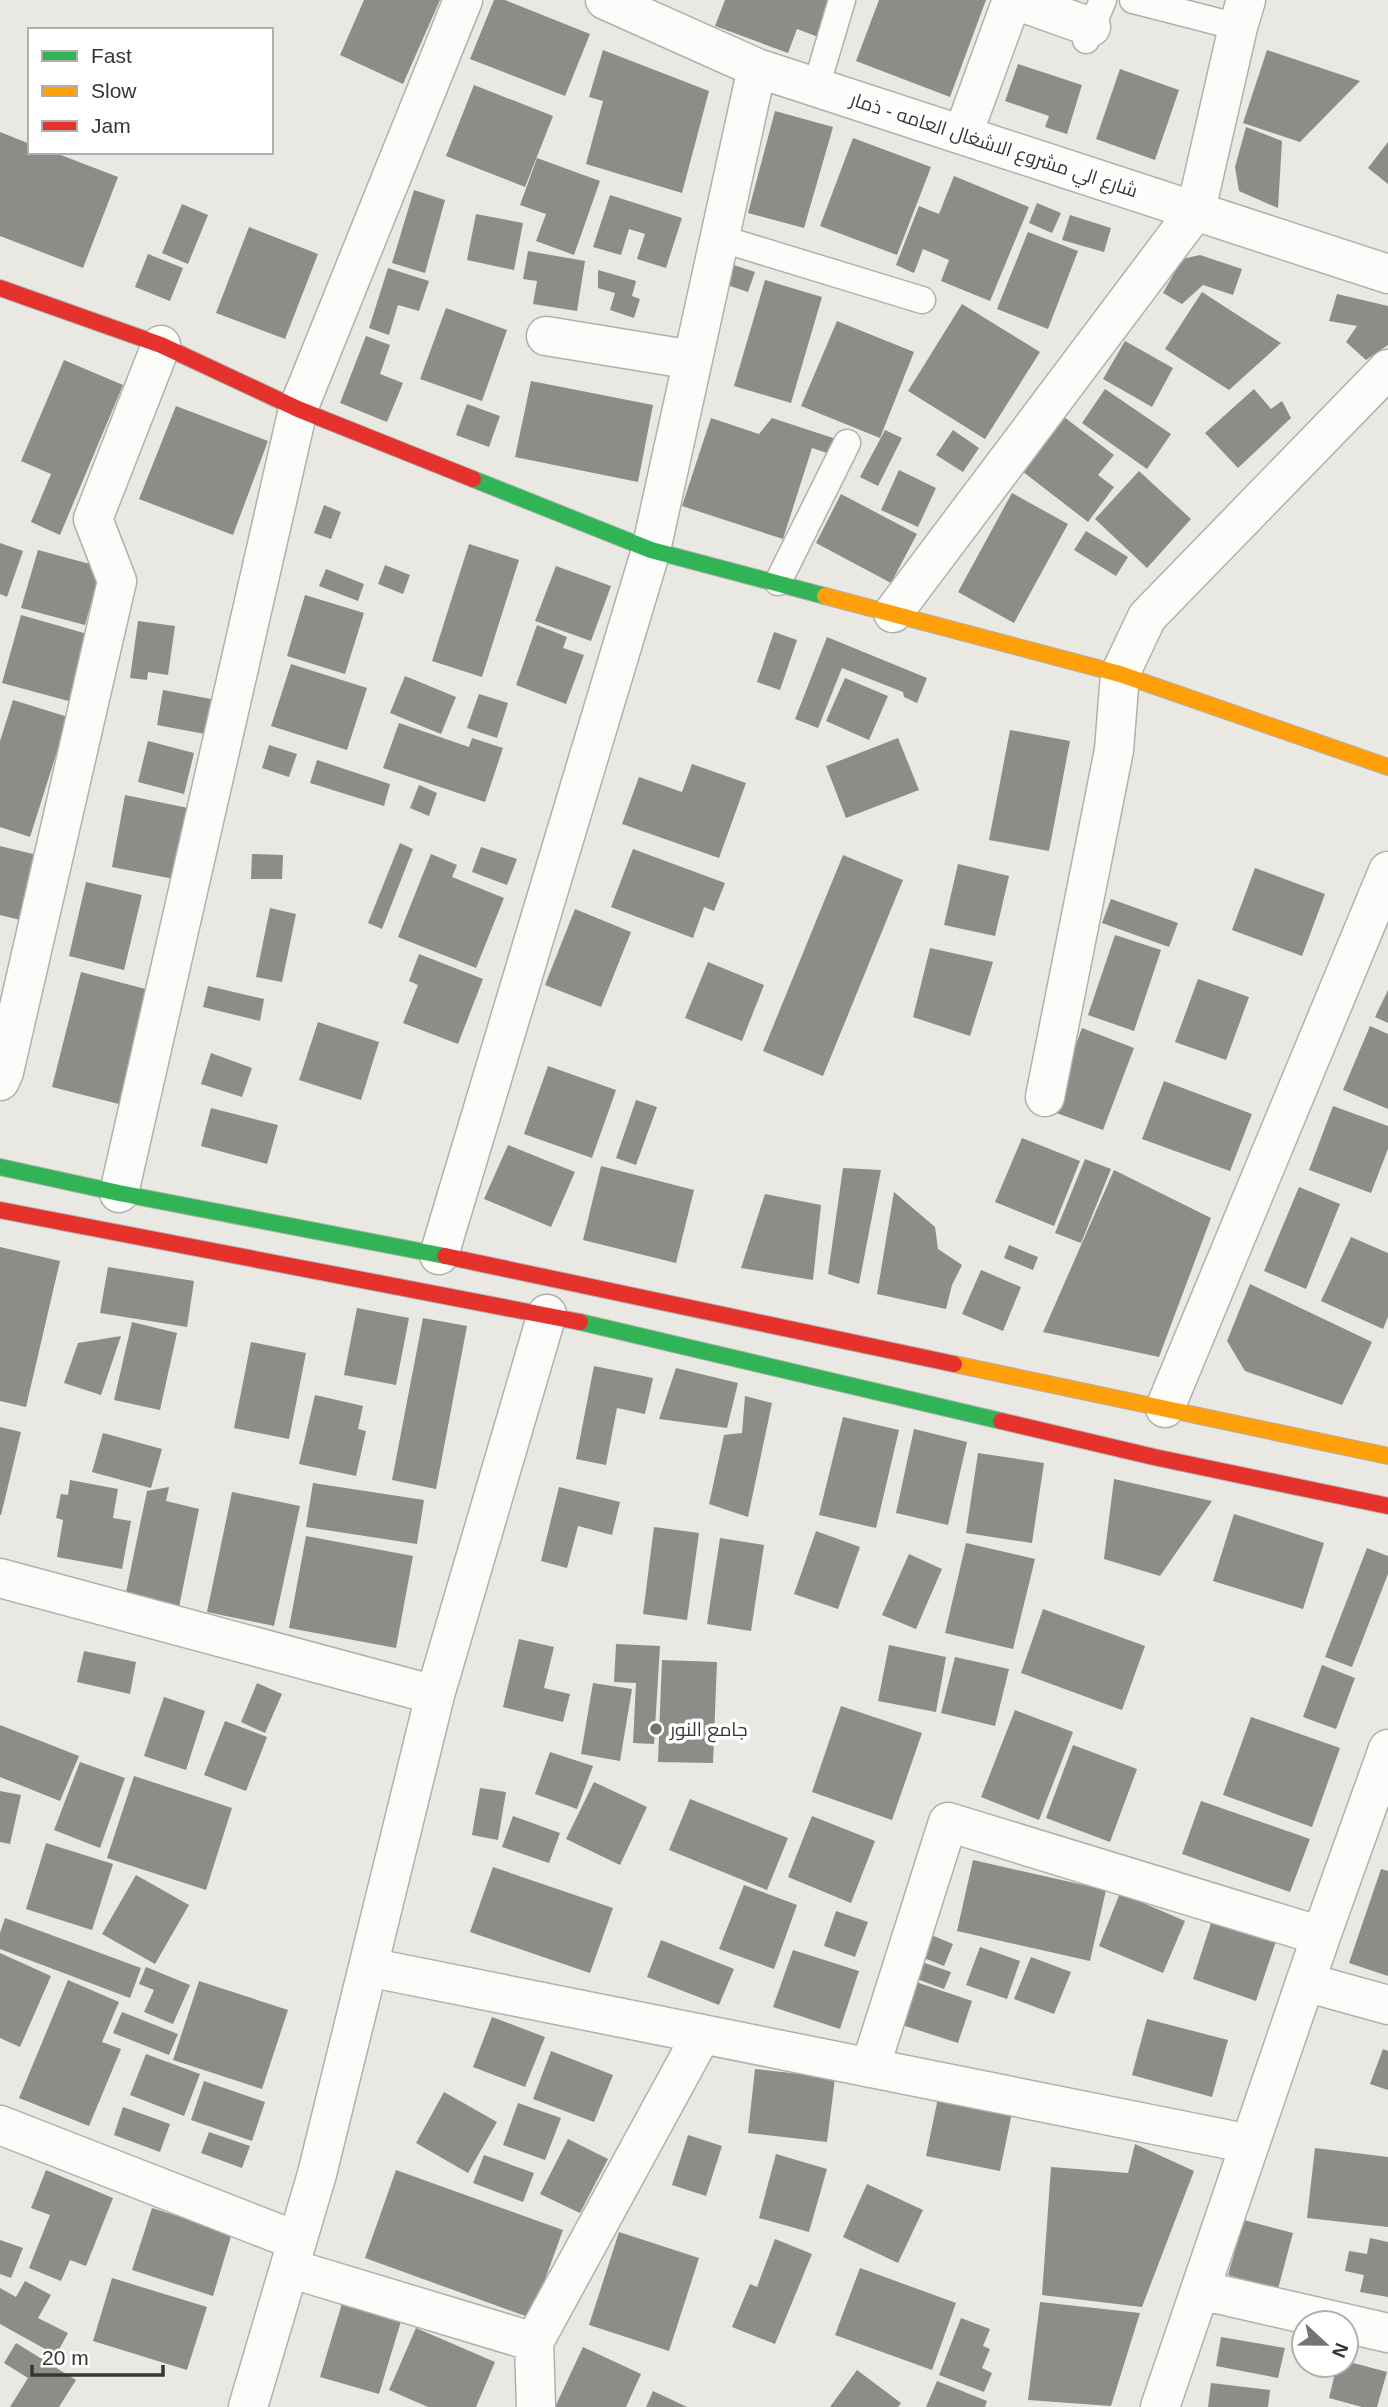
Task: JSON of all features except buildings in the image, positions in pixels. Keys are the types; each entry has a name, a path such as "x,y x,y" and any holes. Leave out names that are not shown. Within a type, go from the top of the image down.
{"street":[{"path":"119,1193 298,409 463,0"},
{"name":"شارع الي مشروع الاشغال العامه - ذمار","path":"605,0 757,68 1388,274"},
{"path":"963,134 1013,0 1093,22"},
{"path":"893,613 1196,210 1242,14"},
{"path":"439,1255 651,550 757,68"},
{"path":"0,288 161,345 298,409 651,550 1120,674 1388,767"},
{"path":"546,336 693,360"},
{"path":"0,1081 117,581 93,519 161,345"},
{"path":"1045,1097 1114,750 1120,674 1147,617 1388,369"},
{"path":"1165,1408 1388,871"},
{"path":"0,1167 119,1193 439,1255 1388,1456"},
{"path":"0,1210 547,1314 1154,1457 1388,1506"},
{"path":"248,2407 317,2174 435,1695 547,1314"},
{"path":"0,1578 435,1695"},
{"path":"1160,2407 1305,1982 1388,1749"},
{"path":"870,2068 948,1822 1321,1936"},
{"path":"368,1968 1250,2144"},
{"path":"1305,1982 1388,2005"},
{"path":"536,2407 534,2342 702,2034"},
{"path":"0,2124 293,2255 534,2342"},
{"path":"1200,2290 1388,2333"}],"lane":[{"path":"816,87 842,0"},
{"path":"1133,0 1242,14"},
{"path":"719,238 922,300"},
{"path":"778,582 848,443"}],"traffic: fast":[{"path":"473,479 651,550 825,596"},
{"path":"0,1167 119,1193 445,1256"},
{"path":"580,1322 1001,1421"}],"traffic: slow":[{"path":"825,596 1120,674 1388,767"},
{"path":"954,1364 1388,1456"}],"traffic: jam":[{"path":"0,288 161,345 298,409 473,479"},
{"path":"0,1210 580,1322"},
{"path":"445,1256 954,1364"},
{"path":"1001,1421 1154,1457 1388,1506"}],"place":[{"name":"جامع النور","path":"656,1729"}]}
